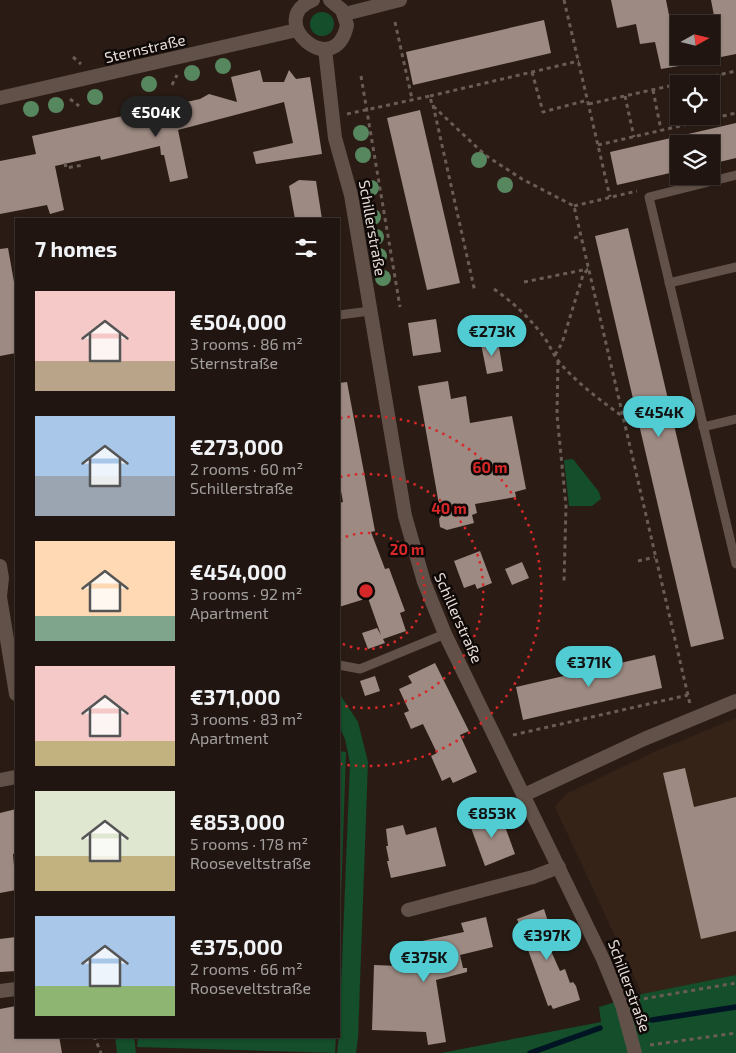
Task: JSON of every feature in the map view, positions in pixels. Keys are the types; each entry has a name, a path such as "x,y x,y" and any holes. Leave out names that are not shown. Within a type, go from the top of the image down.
{"street":[{"path":"313,0 305,5 298,14 297,30 308,45 325,49 335,45 343,36 347,25 345,14 339,6 330,0"},
{"path":"345,14 400,0"},
{"name":"Sternstraße","path":"0,98 297,30"},
{"name":"Schillerstraße","path":"325,49 335,138 351,195 410,540 424,582 445,634 603,958 622,1005 634,1051"},
{"path":"0,566 2,578 0,597 15,688"},
{"path":"524,796 694,717 736,700"},
{"path":"0,780 15,777"},
{"path":"408,910 533,877 558,866"},
{"path":"0,991 15,989"}],"lane":[{"path":"736,175 649,197 736,564"},
{"path":"669,283 736,267"},
{"path":"340,315 370,311"},
{"path":"703,427 736,419"},
{"path":"340,666 345,668 360,669 445,634"}],"path":[{"path":"564,0 610,198"},
{"path":"395,22 412,99"},
{"path":"332,117 367,111 578,61"},
{"path":"532,72 544,112 736,71"},
{"path":"361,76 400,307"},
{"path":"653,90 661,130"},
{"path":"430,96 475,292"},
{"path":"625,96 634,137"},
{"path":"432,105 485,155 522,179 574,206 647,189 649,197"},
{"path":"598,145 736,113"},
{"path":"65,163 66,168 83,165"},
{"path":"574,206 694,717"},
{"path":"574,238 581,236"},
{"path":"524,282 588,268"},
{"path":"555,355 562,343 578,290 588,268"},
{"path":"494,288 508,298 531,321 558,361 594,396 623,417"},
{"path":"558,361 557,415 566,506 564,584"},
{"path":"638,561 655,557"},
{"path":"496,739 688,695"},
{"path":"622,1005 640,999 736,983"},
{"path":"634,1051 656,1044 736,1033"},
{"path":"95,1038 101,1053"}],"shaded area":[{"path":"736,718 736,975 642,994 555,807 566,794 654,752"}],"green space":[{"path":"322,12 330,16 334,24 330,32 322,36 314,32 310,24 314,16"},
{"path":"573,459 599,492 601,499 592,506 569,506 564,460"},
{"path":"340,695 358,722 368,762 356,1053 337,1053 340,1038 350,763 345,739 340,728"},
{"path":"340,751 346,752 340,930"},
{"path":"736,975 736,1053 441,1053 601,1022 599,1007 642,994"},
{"path":"115,1038 134,1038 136,1053 117,1053"},
{"path":"138,1038 336,1038 335,1053 137,1047"}],"building":[{"path":"611,0 666,0 670,20 670,65 679,66 661,69 655,42 640,44 636,24 617,28"},
{"path":"711,0 736,0 736,54 720,57 720,15 714,15"},
{"path":"544,20 551,53 413,85 406,52"},
{"path":"260,70 263,82 284,82 289,70 296,79 310,77 322,154 256,164 253,152 293,143 284,102 178,130 188,178 170,182 160,146 101,160 100,156 55,166 64,210 50,214 47,205 0,214 0,161 36,154 32,136 200,99 209,94 237,102 231,77"},
{"path":"420,110 460,283 427,290 387,118"},
{"path":"736,123 736,158 720,162 720,135 684,135"},
{"path":"670,138 670,173 617,185 610,152"},
{"path":"299,180 316,181 322,218 295,218 289,186"},
{"path":"628,228 724,639 691,647 595,236"},
{"path":"8,248 15,287 15,353 0,356 0,249"},
{"path":"436,319 441,352 413,356 408,323"},
{"path":"498,341 503,371 487,374 481,344"},
{"path":"448,381 451,399 466,396 470,423 512,416 526,489 515,492 516,497 475,504 477,513 472,515 474,523 447,530 440,527 439,519 441,516 418,386"},
{"path":"347,382 375,531 371,532 385,569 389,568 405,611 400,613 406,631 383,639 385,643 368,649 362,633 377,628 381,635 368,598 340,607 340,503 343,502 340,486 340,383"},
{"path":"480,551 492,583 477,589 475,584 464,588 454,561"},
{"path":"522,562 529,578 512,585 505,569"},
{"path":"655,655 662,688 523,720 516,687"},
{"path":"435,663 469,731 460,735 477,772 453,783 450,777 442,781 431,756 437,753 423,724 411,729 404,713 409,711 399,689 412,683 408,676"},
{"path":"375,676 380,691 365,696 360,681"},
{"path":"685,768 694,807 736,797 736,931 701,939 663,773"},
{"path":"15,809 15,853 13,854 15,890 0,893 0,813"},
{"path":"500,813 515,854 485,866 470,825"},
{"path":"403,825 406,835 436,827 446,866 391,878 387,861 389,861 386,846 388,846 386,829"},
{"path":"544,909 553,937 546,940 560,971 565,969 570,983 573,982 576,986 580,1000 553,1009 551,1005 548,1006 517,919"},
{"path":"486,917 493,947 460,955 463,968 467,968 467,972 436,980 446,1042 428,1045 426,1032 372,1030 374,965 424,967 422,959 426,958 422,941 464,932 461,923"},
{"path":"15,937 15,971 0,972 0,939"},
{"path":"15,1006 15,1038 59,1038 62,1053 0,1053 0,1009"}],"waterway":[{"path":"652,1020 736,1007"},
{"path":"530,1053 600,1028"}]}
